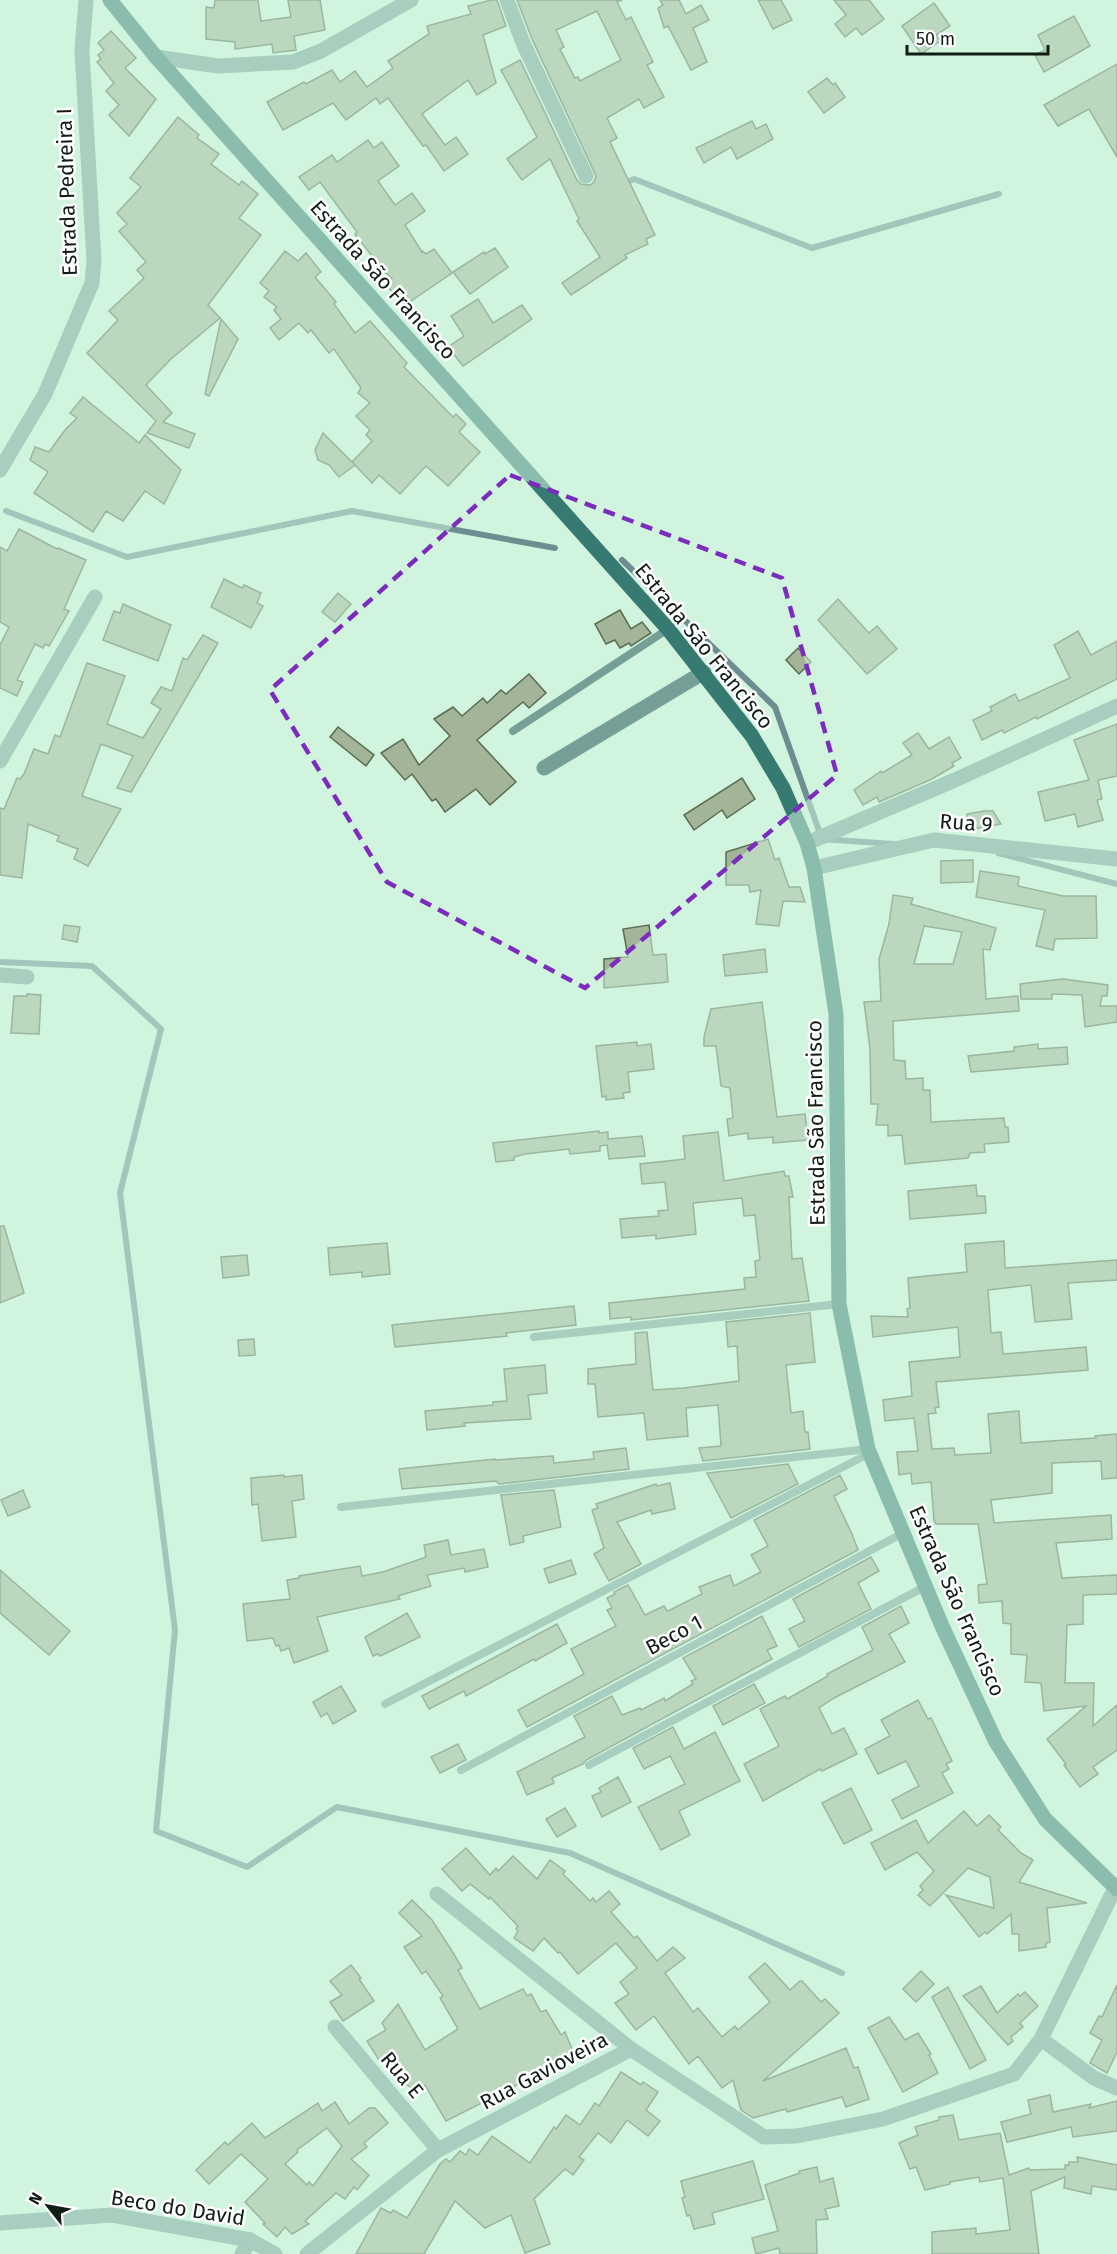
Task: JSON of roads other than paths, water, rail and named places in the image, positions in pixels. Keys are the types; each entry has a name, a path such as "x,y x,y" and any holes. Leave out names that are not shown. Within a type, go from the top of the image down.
{"main road":[{"name":"Estrada São Francisco","path":"110,0 156,57 668,629 752,736 816,839 814,868 836,1014 839,1304 869,1451 926,1586 1002,1752 1045,1820 1116,1889"}],"street":[{"name":"Estrada Pedreira I","path":"0,470 45,394 92,283 94,261 82,51 86,0"},
{"path":"156,57 218,66 294,62 321,51 411,0"},
{"path":"507,0 523,43 586,176"},
{"path":"0,761 94,597"},
{"path":"544,768 704,672"},
{"path":"816,839 955,780 1117,706"},
{"name":"Rua 9","path":"814,868 934,840 1117,859"},
{"path":"0,975 27,977"},
{"path":"630,2049 764,2137 797,2136 883,2119 1014,2074 1041,2039 1116,1889"},
{"name":"Rua Gavioveira","path":"307,2254 438,2150 630,2049 437,1894"},
{"name":"Rua E","path":"334,2026 438,2150"},
{"path":"1041,2039 1094,2078 1117,2088"},
{"name":"Beco do David","path":"0,2223 112,2215 250,2240 275,2254"},
{"path":"242,2254 250,2240"}],"lane":[{"path":"513,731 668,629"},
{"path":"534,1337 839,1304"},
{"path":"341,1507 869,1451"},
{"path":"385,1704 869,1451"},
{"name":"Beco 1","path":"461,1770 903,1533"},
{"path":"590,1765 926,1586"}],"waterway":[{"path":"623,184 634,179 812,248 999,194"},
{"path":"6,511 127,557 352,511 555,548"},
{"path":"622,560 775,707 822,839 893,844"},
{"path":"998,853 1117,884"},
{"path":"0,962 92,966 161,1029 120,1193 175,1630 156,1831 247,1867 337,1807 570,1853 842,1973"}]}
